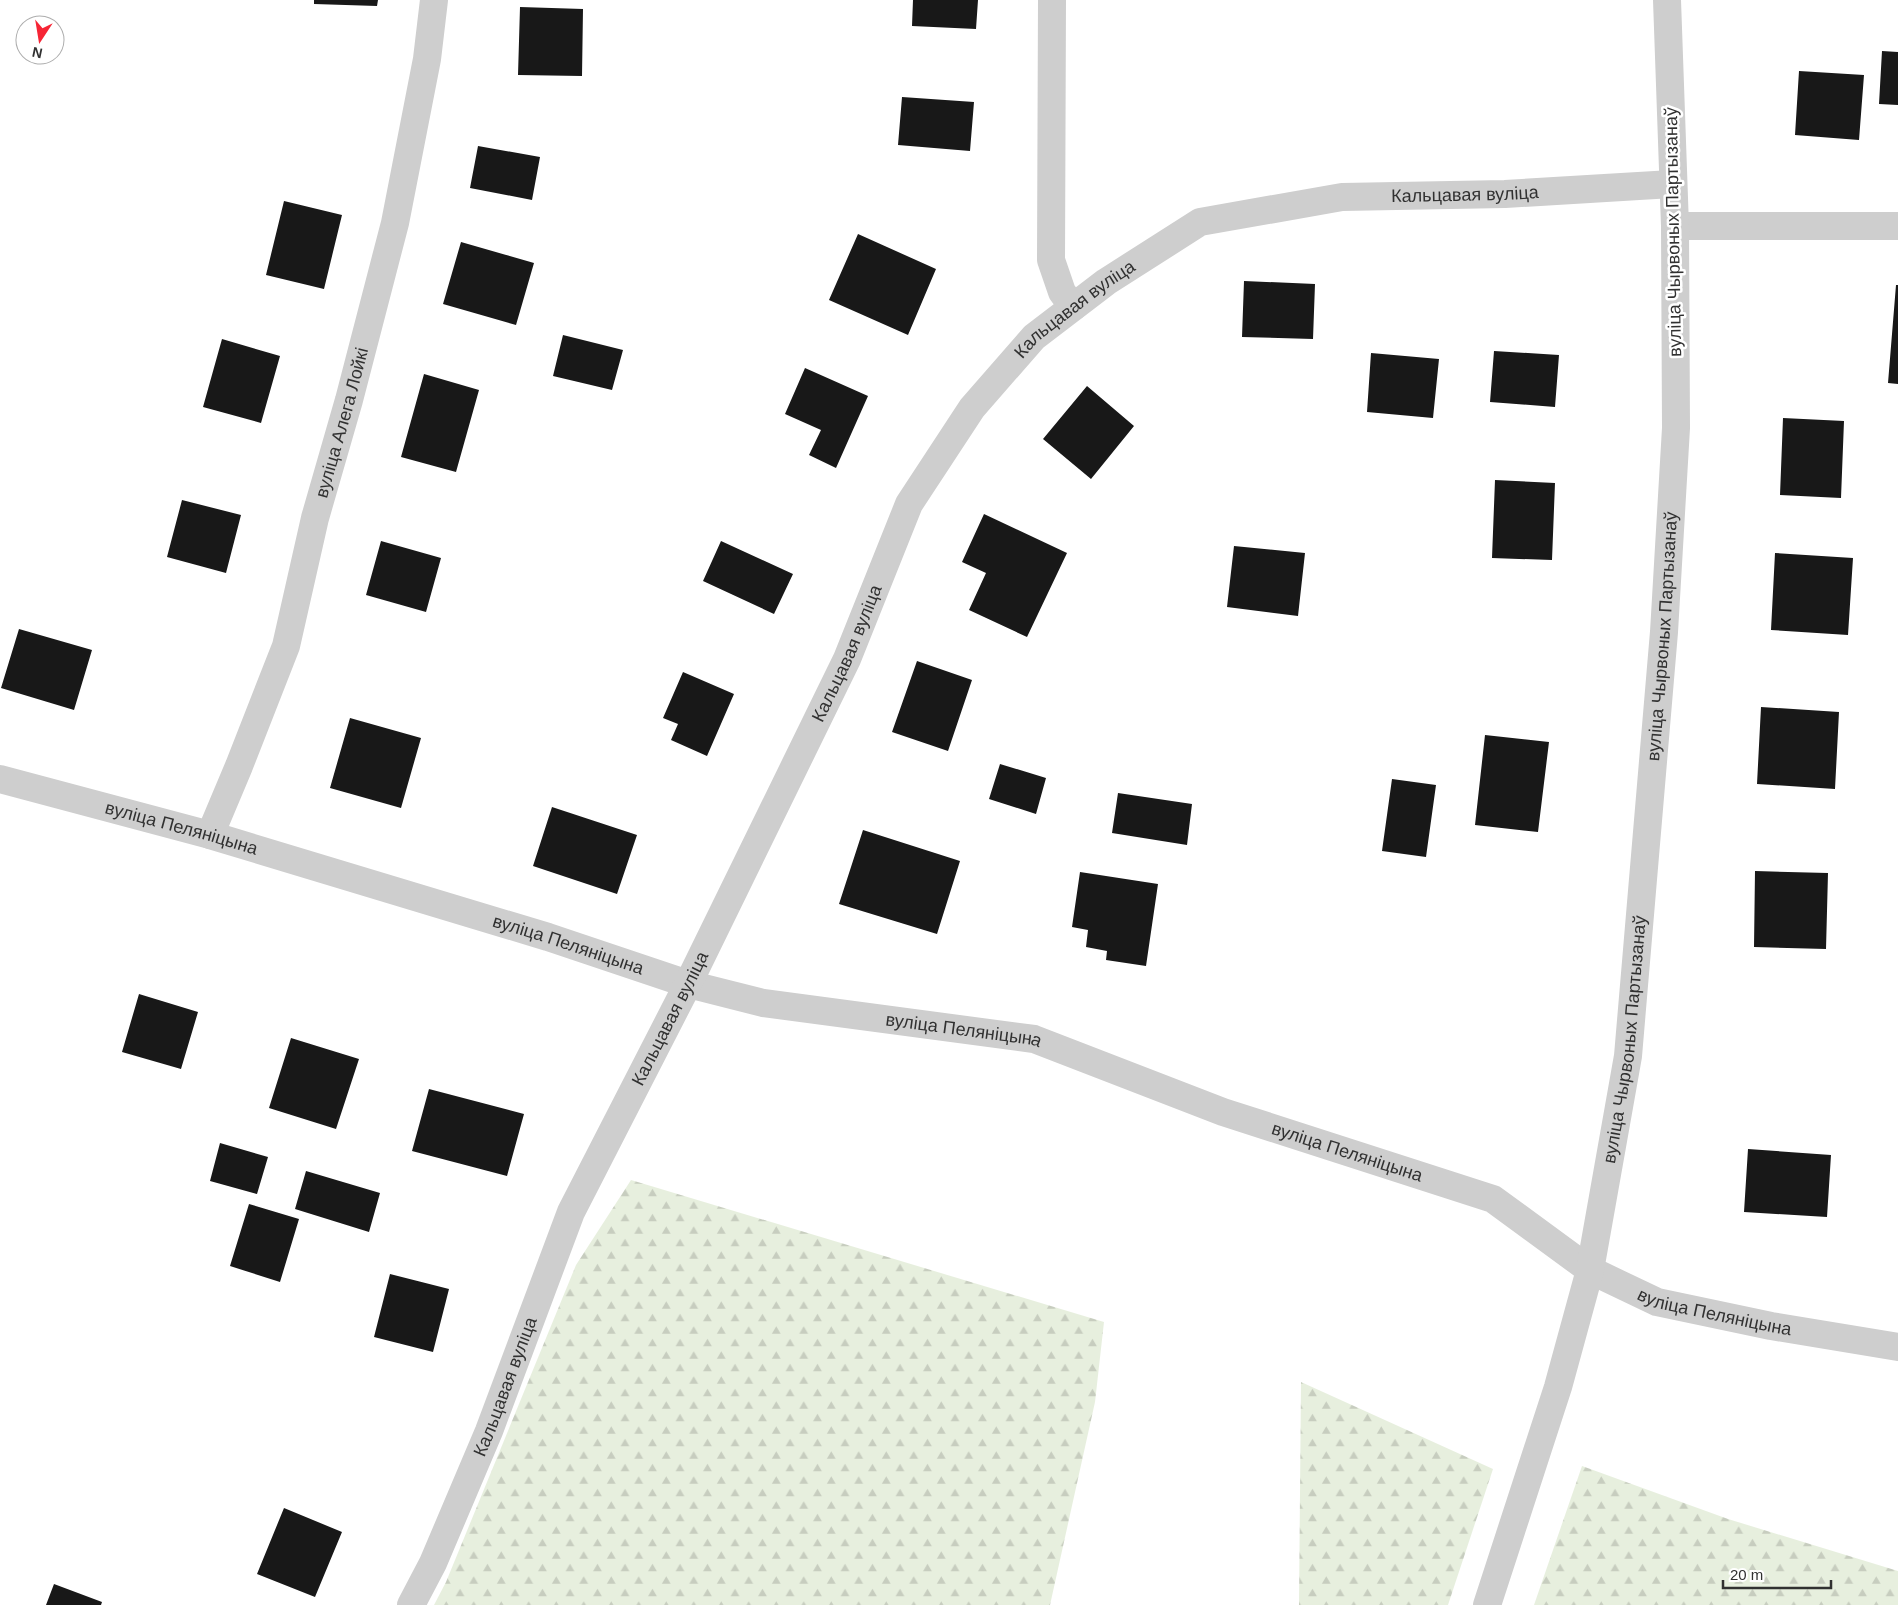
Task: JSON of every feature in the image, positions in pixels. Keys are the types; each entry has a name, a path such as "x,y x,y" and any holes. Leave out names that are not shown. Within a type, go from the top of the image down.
{"street":[{"name":"вуліца Алега Лойкі","path":"210,835 286,646 315,518 349,400 395,223 427,59 434,0"},
{"path":"1052,0 1051,260 1062,292 1073,307"},
{"name":"вуліца Чырвоных Партызанаў","path":"1487,1605 1558,1386 1590,1270 1628,1056 1664,632 1676,428 1675,226 1672,184 1667,0"},
{"name":"Кальцавая вуліца","path":"411,1605 433,1563 489,1431 571,1212 688,984 847,659 909,504 972,408 1034,337 1106,282 1200,222 1342,197 1505,194 1672,184"},
{"path":"1675,226 1898,226"},
{"name":"вуліца Пеляніцына","path":"0,779 210,835 548,937 688,984 763,1003 1034,1039 1223,1112 1493,1198 1590,1270 1657,1302 1771,1326 1898,1347"}],"green space":[{"path":"631,1180 1104,1322 1095,1402 1050,1605 434,1605 446,1582 576,1265"},
{"path":"1301,1382 1493,1469 1448,1605 1299,1605"},
{"path":"1582,1466 1728,1519 1898,1571 1898,1605 1534,1605"}],"building":[{"path":"314,0 378,0 377,6 314,4"},
{"path":"913,0 978,0 976,29 912,26"},
{"path":"520,7 583,9 582,76 518,75"},
{"path":"1882,51 1898,52 1898,105 1879,104"},
{"path":"1799,71 1864,75 1859,140 1795,135"},
{"path":"902,97 974,102 970,151 898,145"},
{"path":"478,146 540,157 532,200 470,188"},
{"path":"284,201 342,215 324,289 266,275"},
{"path":"858,234 936,269 908,335 829,300"},
{"path":"461,242 534,263 516,325 443,304"},
{"path":"1244,281 1315,284 1313,339 1242,337"},
{"path":"1896,285 1898,285 1898,384 1888,383"},
{"path":"563,335 623,350 612,390 553,376"},
{"path":"222,339 280,356 261,423 203,407"},
{"path":"1494,351 1559,355 1555,407 1490,402"},
{"path":"1371,353 1439,359 1433,418 1367,412"},
{"path":"805,368 868,396 836,468 809,455 821,430 785,414"},
{"path":"424,374 479,390 456,472 401,457"},
{"path":"1087,386 1134,426 1091,479 1043,439"},
{"path":"1783,418 1844,421 1841,498 1780,495"},
{"path":"1495,480 1555,483 1552,560 1492,558"},
{"path":"182,500 241,515 226,573 167,557"},
{"path":"984,514 1067,553 1027,637 969,610 986,573 962,562"},
{"path":"381,541 441,558 426,612 366,595"},
{"path":"721,541 793,574 774,614 703,581"},
{"path":"1234,546 1305,553 1298,616 1227,607"},
{"path":"1775,553 1853,558 1848,635 1771,630"},
{"path":"19,629 92,650 74,710 1,688"},
{"path":"917,661 972,680 948,751 892,732"},
{"path":"683,672 734,694 707,756 671,740 678,724 663,718"},
{"path":"1761,707 1839,712 1835,789 1757,784"},
{"path":"350,718 421,738 401,808 330,788"},
{"path":"1485,735 1549,742 1538,832 1475,825"},
{"path":"1000,764 1046,778 1036,814 989,799"},
{"path":"1392,779 1436,785 1426,857 1382,851"},
{"path":"1118,793 1192,804 1187,845 1112,833"},
{"path":"552,807 637,835 617,894 533,866"},
{"path":"863,830 960,861 937,934 839,904"},
{"path":"1755,871 1828,873 1826,949 1754,947"},
{"path":"1080,872 1158,884 1146,966 1106,960 1107,951 1086,947 1088,930 1072,927"},
{"path":"139,994 198,1012 181,1069 122,1052"},
{"path":"291,1038 359,1059 336,1129 269,1108"},
{"path":"429,1089 524,1114 507,1176 412,1151"},
{"path":"220,1143 268,1157 257,1194 210,1181"},
{"path":"1748,1149 1831,1155 1827,1217 1744,1212"},
{"path":"306,1171 380,1193 369,1232 295,1209"},
{"path":"249,1204 299,1219 280,1282 230,1266"},
{"path":"390,1274 449,1289 433,1352 374,1337"},
{"path":"284,1508 342,1532 315,1597 257,1574"},
{"path":"54,1584 102,1602 101,1605 46,1605"}]}
